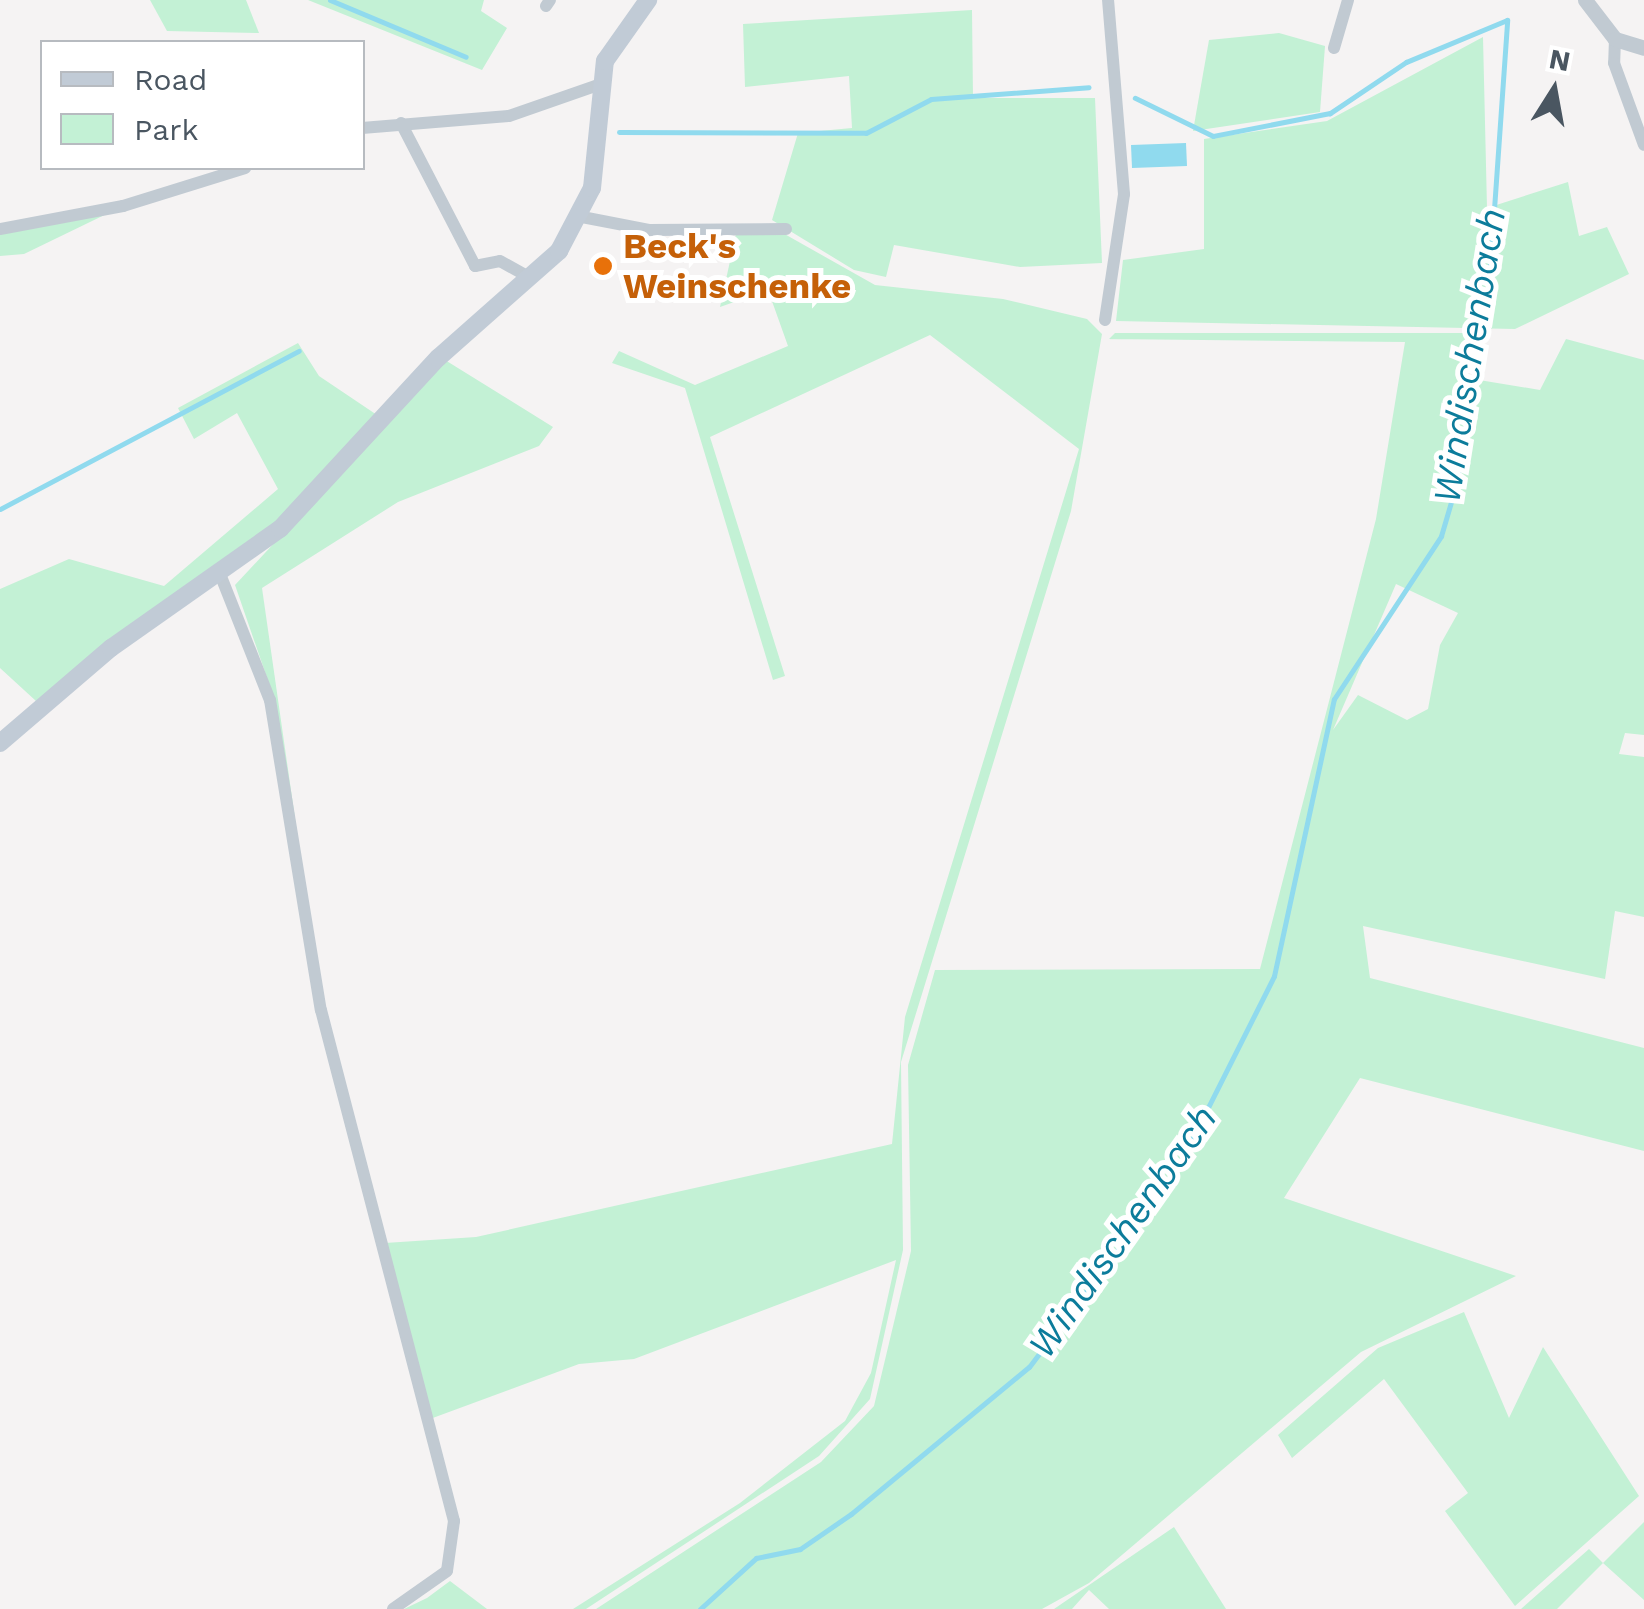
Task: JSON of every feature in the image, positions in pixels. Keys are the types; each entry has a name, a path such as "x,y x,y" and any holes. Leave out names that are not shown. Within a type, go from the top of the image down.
{"main road":[{"path":"0,743 111,648 280,529 438,358 531,278 582,216 601,84 612,44 648,0"}],"street":[{"path":"1105,320 1124,194 1108,0"},
{"path":"1334,48 1348,0"},
{"path":"1584,0 1614,39 1644,145"},
{"path":"1614,39 1644,48"},
{"path":"365,128 509,116 601,84"},
{"path":"401,124 475,266 500,261 531,278"},
{"path":"0,229 123,206 239,170"},
{"path":"582,216 649,230 786,229"},
{"path":"220,574 270,700 321,1010 454,1521 447,1571 393,1609"}],"green space":[{"path":"150,0 246,0 259,33 167,31"},
{"path":"308,0 484,0 481,11 507,28 482,70"},
{"path":"972,10 973,98 1095,98 1102,263 1020,267 894,245 886,277 854,270 772,220 798,133 852,128 849,76 745,87 743,24"},
{"path":"1279,33 1325,46 1320,112 1193,131 1209,40"},
{"path":"1483,37 1487,208 1568,182 1579,236 1607,227 1629,274 1515,329 1116,321 1123,260 1204,249 1204,139 1327,121"},
{"path":"123,206 24,254 0,256 0,229"},
{"path":"737,229 781,232 875,285 1003,299 1087,319 1102,334 1071,511 901,1062 903,1250 870,1399 819,1456 586,1609 573,1609 740,1503 845,1421 871,1373 896,1260 634,1359 579,1364 430,1419 385,1243 476,1237 892,1144 905,1017 1079,449 930,335 710,437 785,676 773,680 685,388 612,363 619,351 695,385 788,346 768,290 720,307"},
{"path":"1115,333 1472,333 1467,378 1540,390 1566,339 1644,360 1644,735 1625,733 1619,754 1644,757 1644,917 1615,911 1605,979 1363,926 1370,978 1644,1048 1644,1151 1360,1078 1284,1198 1516,1276 1361,1352 1089,1583 1042,1609 596,1609 821,1462 874,1406 911,1251 908,1065 935,970 1260,969 1376,519 1405,342 1109,339","holes":["1396,584 1458,613 1440,645 1428,709 1407,720 1358,695 1333,730"]},
{"path":"298,343 319,376 377,415 273,525 36,701 0,668 0,589 69,559 164,586 278,489 237,413 194,439 178,408"},
{"path":"445,360 553,427 539,446 398,502 262,588 302,867 275,701 235,585"},
{"path":"1464,1312 1509,1418 1543,1347 1639,1496 1515,1606 1445,1511 1468,1493 1384,1379 1292,1458 1278,1435 1378,1348"},
{"path":"1644,1522 1644,1600 1603,1563"},
{"path":"1174,1527 1226,1609 1109,1609 1089,1590 1072,1609 1054,1609"},
{"path":"1589,1549 1603,1563 1557,1609 1521,1609"},
{"path":"450,1581 487,1609 404,1609 427,1598"}],"water":[{"path":"1186,143 1187,166 1132,168 1131,145"}],"waterway":[{"path":"330,0 466,57"},
{"name":"Windischenbach","path":"700,1609 756,1558 800,1549 851,1514 1029,1367 1175,1173 1274,976 1334,699 1441,536 1456,485 1488,295 1507,20 1406,62 1330,113 1213,136 1135,98"},
{"path":"619,132 866,133 931,99 1089,87"},
{"path":"0,509 299,351"}],"place":[{"name":"Beck's Weinschenke","path":"603,266"}]}
